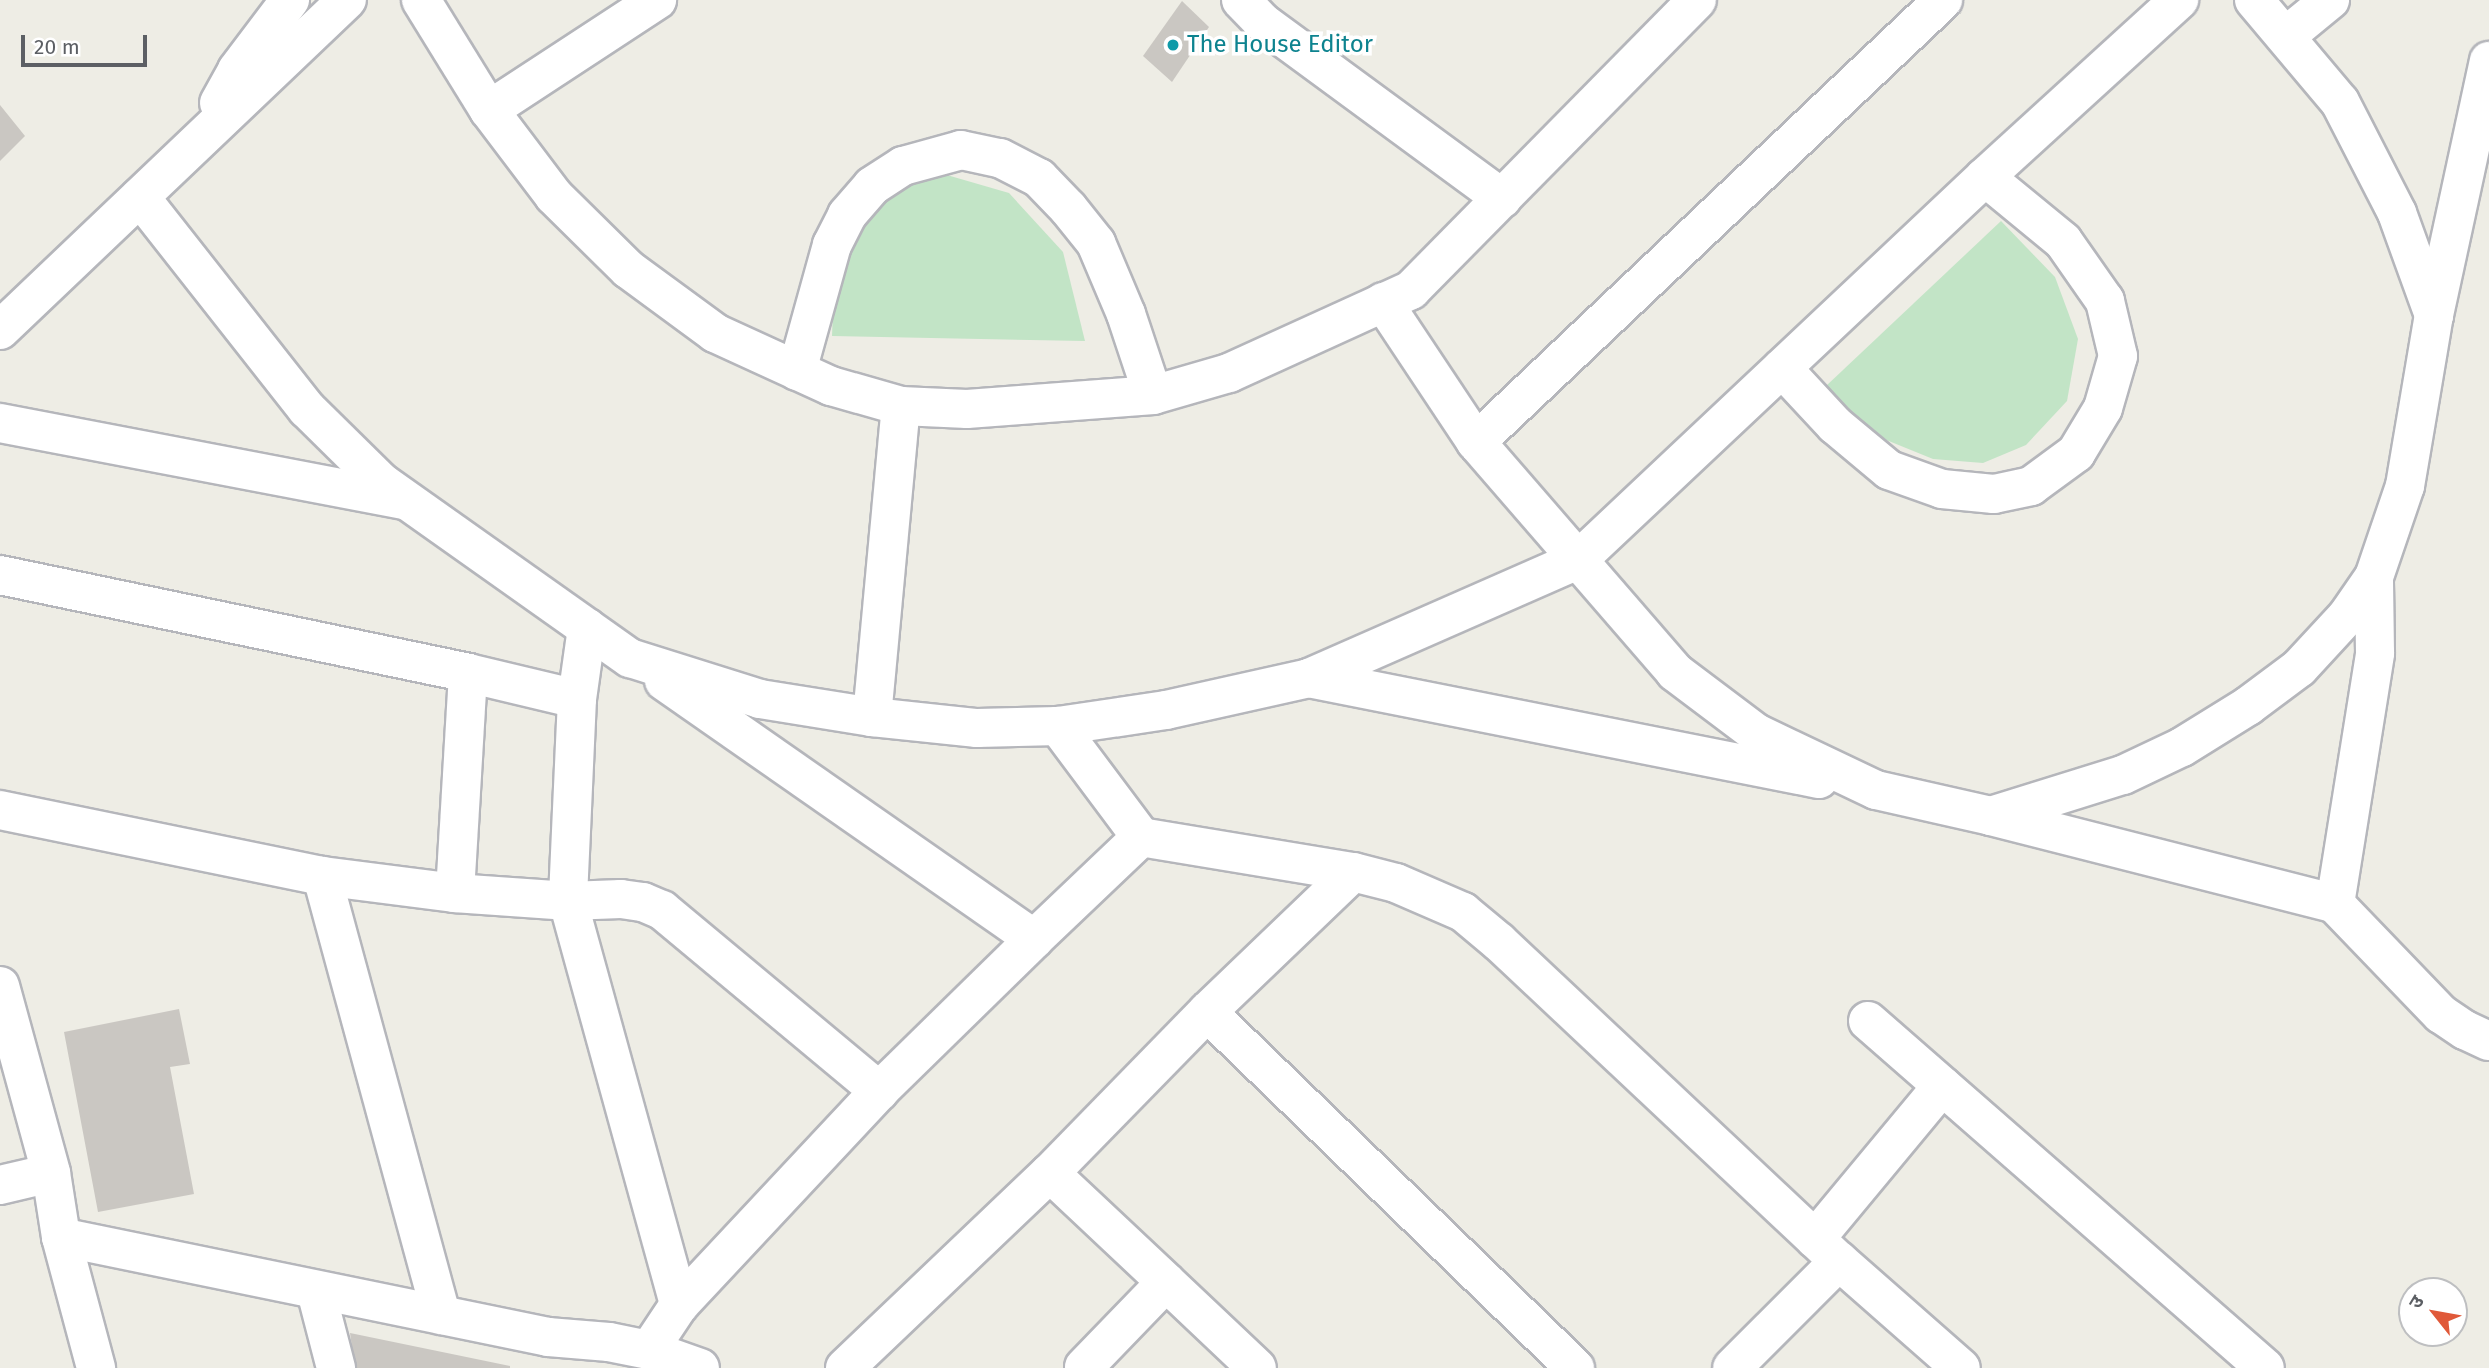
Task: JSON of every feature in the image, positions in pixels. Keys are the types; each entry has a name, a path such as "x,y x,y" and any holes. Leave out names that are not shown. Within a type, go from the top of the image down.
{"street":[{"path":"198,141 237,70 290,0"},
{"path":"0,330 346,0"},
{"path":"421,0 489,110 554,197 628,269 715,333 831,386 901,406 967,409 1153,395 1229,373 1412,290 1697,0"},
{"path":"489,110 657,0"},
{"path":"1241,0 1262,22 1502,198"},
{"path":"1476,442 1943,0"},
{"path":"630,658 760,699 872,717 977,728 1058,726 1166,710 1309,678 1578,560 1985,177 2179,0"},
{"path":"2254,0 2340,102 2397,213 2434,315"},
{"path":"2286,36 2330,0"},
{"path":"1991,816 2123,775 2193,741 2248,706 2299,668 2347,616 2374,577 2404,486 2434,315 2489,61"},
{"path":"797,371 832,245 847,215 872,186 903,166 961,150 1000,158 1039,178 1096,243 1126,314 1153,395"},
{"path":"1782,368 1835,425 1889,470 1942,489 1994,494 2031,486 2077,453 2104,408 2118,356 2105,301 2063,241 1985,177"},
{"path":"140,197 307,409 381,482 1034,939"},
{"path":"1383,302 1476,442 1675,672 1756,733 1876,790"},
{"path":"872,717 901,406"},
{"path":"0,423 407,500"},
{"path":"0,575 468,673 577,699"},
{"path":"2336,904 2375,653 2374,577"},
{"path":"587,628 577,699 568,901 679,1305"},
{"path":"456,893 468,673"},
{"path":"1309,678 1876,790 1991,816 2336,904 2441,1014 2465,1030 2489,1041"},
{"path":"1058,726 1141,837 1353,872 1396,883 1462,912 1499,942 1827,1250 1961,1368"},
{"path":"0,810 322,876 456,893 568,901 621,899 643,902 662,910 879,1091"},
{"path":"649,1350 679,1305 879,1091 1141,837"},
{"path":"845,1368 1050,1173 1207,1012 1353,872"},
{"path":"322,876 441,1314"},
{"path":"0,986 51,1173 61,1237 96,1368"},
{"path":"1207,1012 1575,1368"},
{"path":"1868,1021 2265,1368"},
{"path":"1732,1368 1827,1250 1942,1086"},
{"path":"0,1185 51,1173"},
{"path":"1050,1173 1257,1368"},
{"path":"61,1237 316,1291 441,1314 553,1352 609,1342 649,1350 700,1368"},
{"path":"1084,1368 1166,1282"},
{"path":"316,1291 337,1368"}],"green space":[{"path":"940,173 1009,193 1063,252 1085,341 832,336 835,261 889,191"},
{"path":"2001,221 2055,277 2078,339 2067,401 2026,445 1983,463 1933,459 1874,435 1826,386"}],"building":[{"name":"The House Editor","path":"1182,1 1209,27 1172,82 1143,56"},
{"path":"0,105 25,136 0,161"},
{"path":"179,1009 190,1064 170,1067 194,1194 98,1212 64,1032"},
{"path":"350,1333 510,1366 510,1368 355,1368"}],"place":[{"name":"The House Editor","path":"1173,45"}]}
